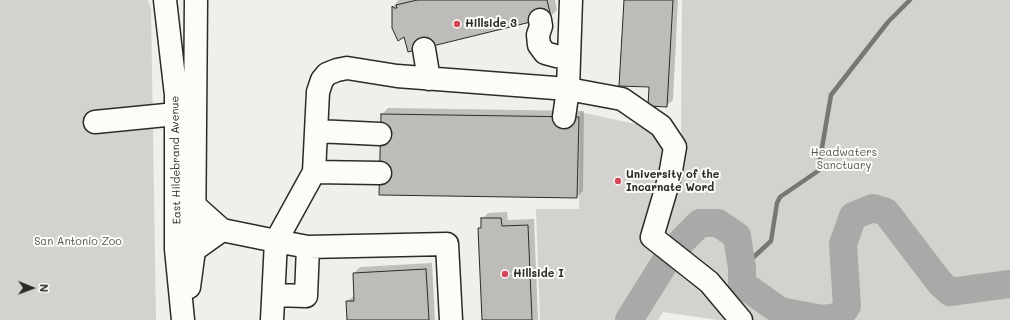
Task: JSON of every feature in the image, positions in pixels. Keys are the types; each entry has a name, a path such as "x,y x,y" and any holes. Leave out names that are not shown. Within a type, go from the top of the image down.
{"main road":[{"name":"East Hildebrand Avenue","path":"165,0 176,95 176,249 184,320"},
{"name":"East Hildebrand Avenue","path":"184,320 194,250 196,0"},
{"path":"564,117 568,89 568,57 572,0"},
{"path":"540,20 541,26 538,35 539,45 545,53 568,57"},
{"path":"424,48 429,79"},
{"path":"272,320 276,241 314,172 318,92 322,80 327,74 347,68 397,76 568,89 622,99 661,126 675,147 670,176 652,237 709,282 741,320"},
{"path":"95,122 176,114"},
{"path":"316,132 380,134"},
{"path":"314,172 380,173"},
{"path":"194,205 222,230 308,247 447,244 451,320"},
{"path":"194,250 222,230"},
{"path":"274,295 306,296 308,247"}],"green space":[{"name":"San Antonio Zoo","path":"0,0 148,0 151,9 156,320 0,320"},
{"name":"Headwaters Sanctuary","path":"682,0 1010,0 1010,320 718,320 663,312 658,320 540,320 536,209 579,209 580,112 681,134"}],"building":[{"name":"Hillside 3","path":"417,0 547,0 551,17 408,52 404,37 398,41 392,28 392,6 397,8 396,5"},
{"path":"624,0 673,0 667,107 648,106 649,87 619,86"},
{"path":"381,114 579,117 577,198 379,195"},
{"name":"Hillside I","path":"481,218 501,218 502,226 528,225 532,320 482,320 478,228 481,228"},
{"path":"426,269 429,320 347,320 346,301 354,301 353,273"}],"waterway":[{"path":"742,268 771,241 777,203 780,197 818,171 831,95 888,22 910,0"},
{"path":"629,320 664,264 683,240 700,223 718,223 737,236 742,268 742,284 780,311 822,319 839,317 847,306 843,244 853,216 873,208 886,212 940,283 950,292 1010,284"}],"place":[{"name":"Hillside 3","path":"457,24"},
{"name":"University of the Incarnate Word","path":"618,181"},
{"name":"Hillside I","path":"505,274"}]}
